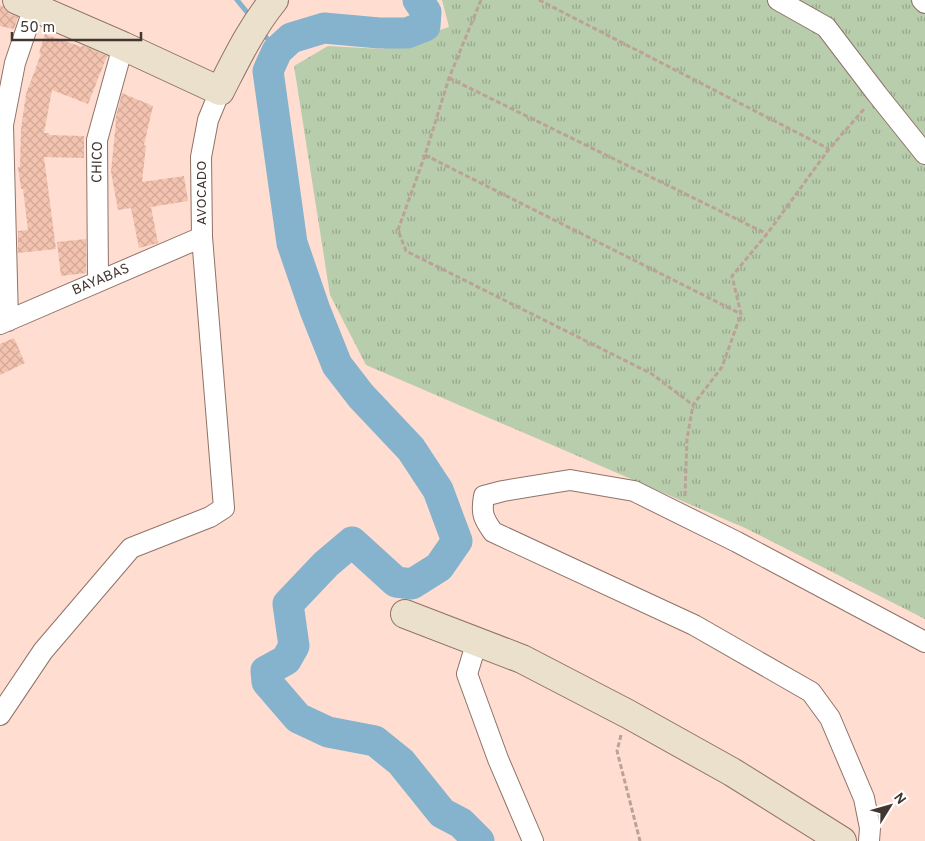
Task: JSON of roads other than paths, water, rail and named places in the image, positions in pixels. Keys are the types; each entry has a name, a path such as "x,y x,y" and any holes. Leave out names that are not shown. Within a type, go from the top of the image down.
{"street":[{"path":"778,0 826,27 925,154"},
{"path":"922,0 925,3"},
{"path":"4,322 3,125 8,63 25,4 123,46 220,91 249,35 269,6"},
{"name":"CHICO","path":"98,281 96,140 123,46"},
{"name":"AVOCADO","path":"0,715 43,651 131,548 210,517 224,508 202,237 201,157 208,120 220,91"},
{"name":"BAYABAS","path":"4,322 202,237"},
{"path":"869,841 870,828 864,798 830,718 811,692 694,625 493,532 481,510 484,496 570,480 634,491 737,542 925,642"},
{"path":"405,614 522,659 628,714 732,772 842,841"},
{"path":"477,642 467,674 498,759 533,841"}],"waterway":[{"path":"237,0 251,17"},
{"path":"418,0 426,12 425,26 407,33 379,33 324,28 291,38 277,51 268,71 292,243 315,310 337,365 361,396 411,449 438,490 457,541 439,567 412,584 396,582 352,542 326,564 288,604 294,646 286,660 266,671 267,682 298,718 328,732 375,741 401,762 442,813 461,823 479,841"},
{"path":"262,32 277,51"}]}
